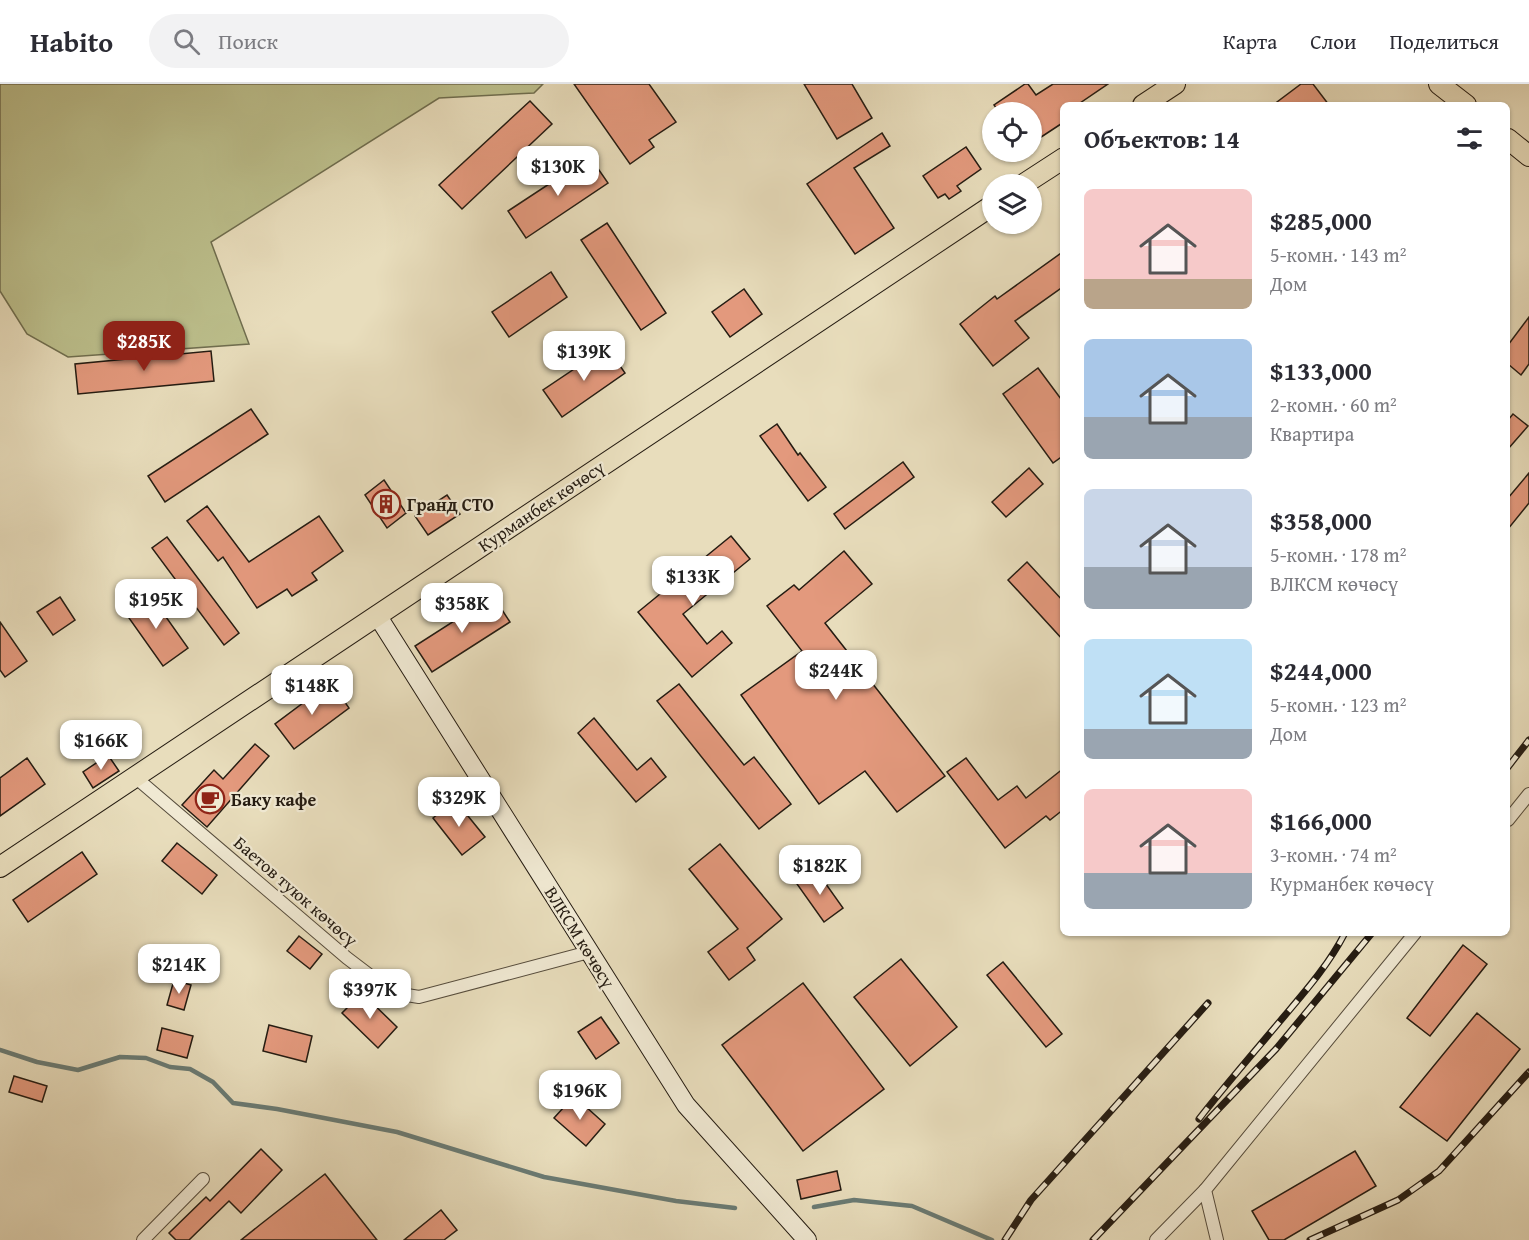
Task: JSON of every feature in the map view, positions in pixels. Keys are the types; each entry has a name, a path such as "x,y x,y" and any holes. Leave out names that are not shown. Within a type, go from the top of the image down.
{"main road":[{"path":"1148,102 1175,84"},
{"path":"1439,84 1462,102"},
{"path":"1510,141 1529,156"},
{"path":"1039,174 1060,161"},
{"name":"Курманбек көчөсү","path":"0,867 982,212"}],"street":[{"name":"ВЛКСМ көчөсү","path":"377,615 686,1105 799,1238"},
{"name":"Баетов туюк көчөсү","path":"135,777 346,958 400,994 420,997 589,952"},
{"path":"1510,818 1529,794"},
{"path":"1156,1240 1205,1190 1413,936"},
{"path":"143,1240 203,1179"},
{"path":"1205,1190 1217,1240"}],"green space":[{"path":"0,84 543,84 534,93 439,98 211,242 249,344 68,357 27,334 0,291"}],"building":[{"path":"574,84 649,84 676,122 649,140 654,147 630,164"},
{"path":"804,84 852,84 872,118 837,139"},
{"path":"1025,84 1028,84 1036,95 1053,84 1108,84 1081,102 1060,102 1060,125 1042,136 1042,102 998,102"},
{"path":"1301,84 1313,84 1327,102 1277,102"},
{"path":"530,101 552,124 462,209 439,185"},
{"path":"882,133 890,146 854,168 894,228 855,254 807,184"},
{"path":"966,147 981,169 957,186 961,191 949,199 945,194 938,198 923,176"},
{"path":"590,157 608,183 526,238 508,211"},
{"path":"607,223 666,313 641,330 581,240"},
{"path":"1060,254 1060,289 1015,321 1029,338 993,366 960,324 995,296 997,299"},
{"path":"551,272 567,297 509,337 492,312"},
{"path":"744,289 762,314 730,337 712,312"},
{"path":"1529,317 1529,364 1521,375 1510,366 1510,342"},
{"path":"607,347 625,373 562,417 543,390"},
{"path":"211,351 214,381 78,394 75,364"},
{"path":"1038,368 1060,398 1060,458 1053,463 1003,394"},
{"path":"251,409 268,434 165,502 148,476"},
{"path":"1513,414 1528,426 1510,447 1510,418"},
{"path":"777,424 798,455 800,453 826,487 808,501 760,436"},
{"path":"903,462 914,477 845,529 834,514"},
{"path":"1029,468 1043,484 1006,517 992,502"},
{"path":"1529,473 1529,503 1510,527 1510,496"},
{"name":"Гранд СТО","path":"384,480 406,513 387,528 365,495"},
{"path":"447,495 460,514 428,535 415,516"},
{"path":"207,506 249,562 319,516 343,551 312,573 317,580 292,596 287,589 257,608 223,557 218,561 187,521"},
{"path":"731,536 750,559 683,614 707,644 722,631 732,643 692,677 638,612"},
{"path":"167,537 239,633 224,645 152,548"},
{"path":"844,551 872,584 825,623 945,776 897,812 865,771 819,804 741,695 802,651 767,606 794,585 799,590"},
{"path":"1027,562 1060,598 1060,637 1008,580"},
{"path":"149,593 188,648 163,666 124,611"},
{"path":"493,596 510,622 432,672 415,646"},
{"path":"60,597 75,620 53,635 37,612"},
{"path":"0,622 27,661 5,677 0,670"},
{"path":"331,682 349,708 294,749 275,724"},
{"path":"679,684 744,765 754,757 791,804 759,829 657,701"},
{"path":"594,718 637,770 651,758 666,777 636,802 578,733"},
{"name":"Баку кафе","path":"255,744 269,756 207,827 182,805 214,770 223,779"},
{"path":"108,755 119,771 93,788 83,772"},
{"path":"27,758 45,784 0,816 0,778"},
{"path":"966,758 998,800 1017,786 1026,798 1060,771 1060,812 1050,820 1046,816 1005,848 947,772"},
{"path":"455,800 485,837 462,855 433,818"},
{"path":"177,843 217,875 202,894 162,861"},
{"path":"720,844 782,919 747,948 755,960 729,980 708,952 738,929 689,869"},
{"path":"82,852 97,874 28,922 13,900"},
{"path":"816,870 843,908 824,922 797,884"},
{"path":"299,936 322,954 310,969 287,951"},
{"path":"1463,945 1487,964 1430,1036 1407,1018"},
{"path":"901,959 957,1027 910,1066 854,997"},
{"path":"1003,962 1062,1034 1046,1047 987,975"},
{"path":"174,980 191,985 184,1010 167,1005"},
{"path":"803,983 884,1089 803,1151 722,1045"},
{"path":"362,993 397,1027 378,1048 342,1013"},
{"path":"1477,1013 1520,1049 1447,1141 1400,1107"},
{"path":"601,1017 619,1043 596,1059 578,1032"},
{"path":"269,1025 312,1036 306,1062 263,1051"},
{"path":"162,1028 193,1036 187,1058 157,1050"},
{"path":"14,1076 47,1086 42,1102 9,1092"},
{"path":"574,1096 605,1124 586,1146 554,1118"},
{"path":"261,1149 282,1170 241,1213 229,1201 189,1240 176,1240 169,1233 206,1197 210,1201"},
{"path":"1355,1151 1376,1186 1284,1240 1269,1240 1252,1211"},
{"path":"837,1171 841,1190 801,1199 797,1180"},
{"path":"325,1174 377,1240 241,1240 261,1224"},
{"path":"441,1210 457,1230 444,1240 404,1240"}],"waterway":[{"path":"0,1050 37,1062 78,1070 120,1057 146,1058 170,1067 190,1069 213,1082 233,1103 397,1132 544,1177 676,1201 735,1208"},
{"path":"814,1207 854,1200 912,1206 992,1240"}],"railway":[{"path":"1510,764 1529,740"},
{"path":"1199,1119 1313,981 1343,936"},
{"path":"1093,1240 1276,1049 1370,936"},
{"path":"1005,1240 1031,1200 1208,1003"},
{"path":"1310,1240 1398,1200 1439,1171 1529,1072"}],"place":[{"name":"Гранд СТО","path":"386,504"},
{"name":"Баку кафе","path":"210,799"}]}
